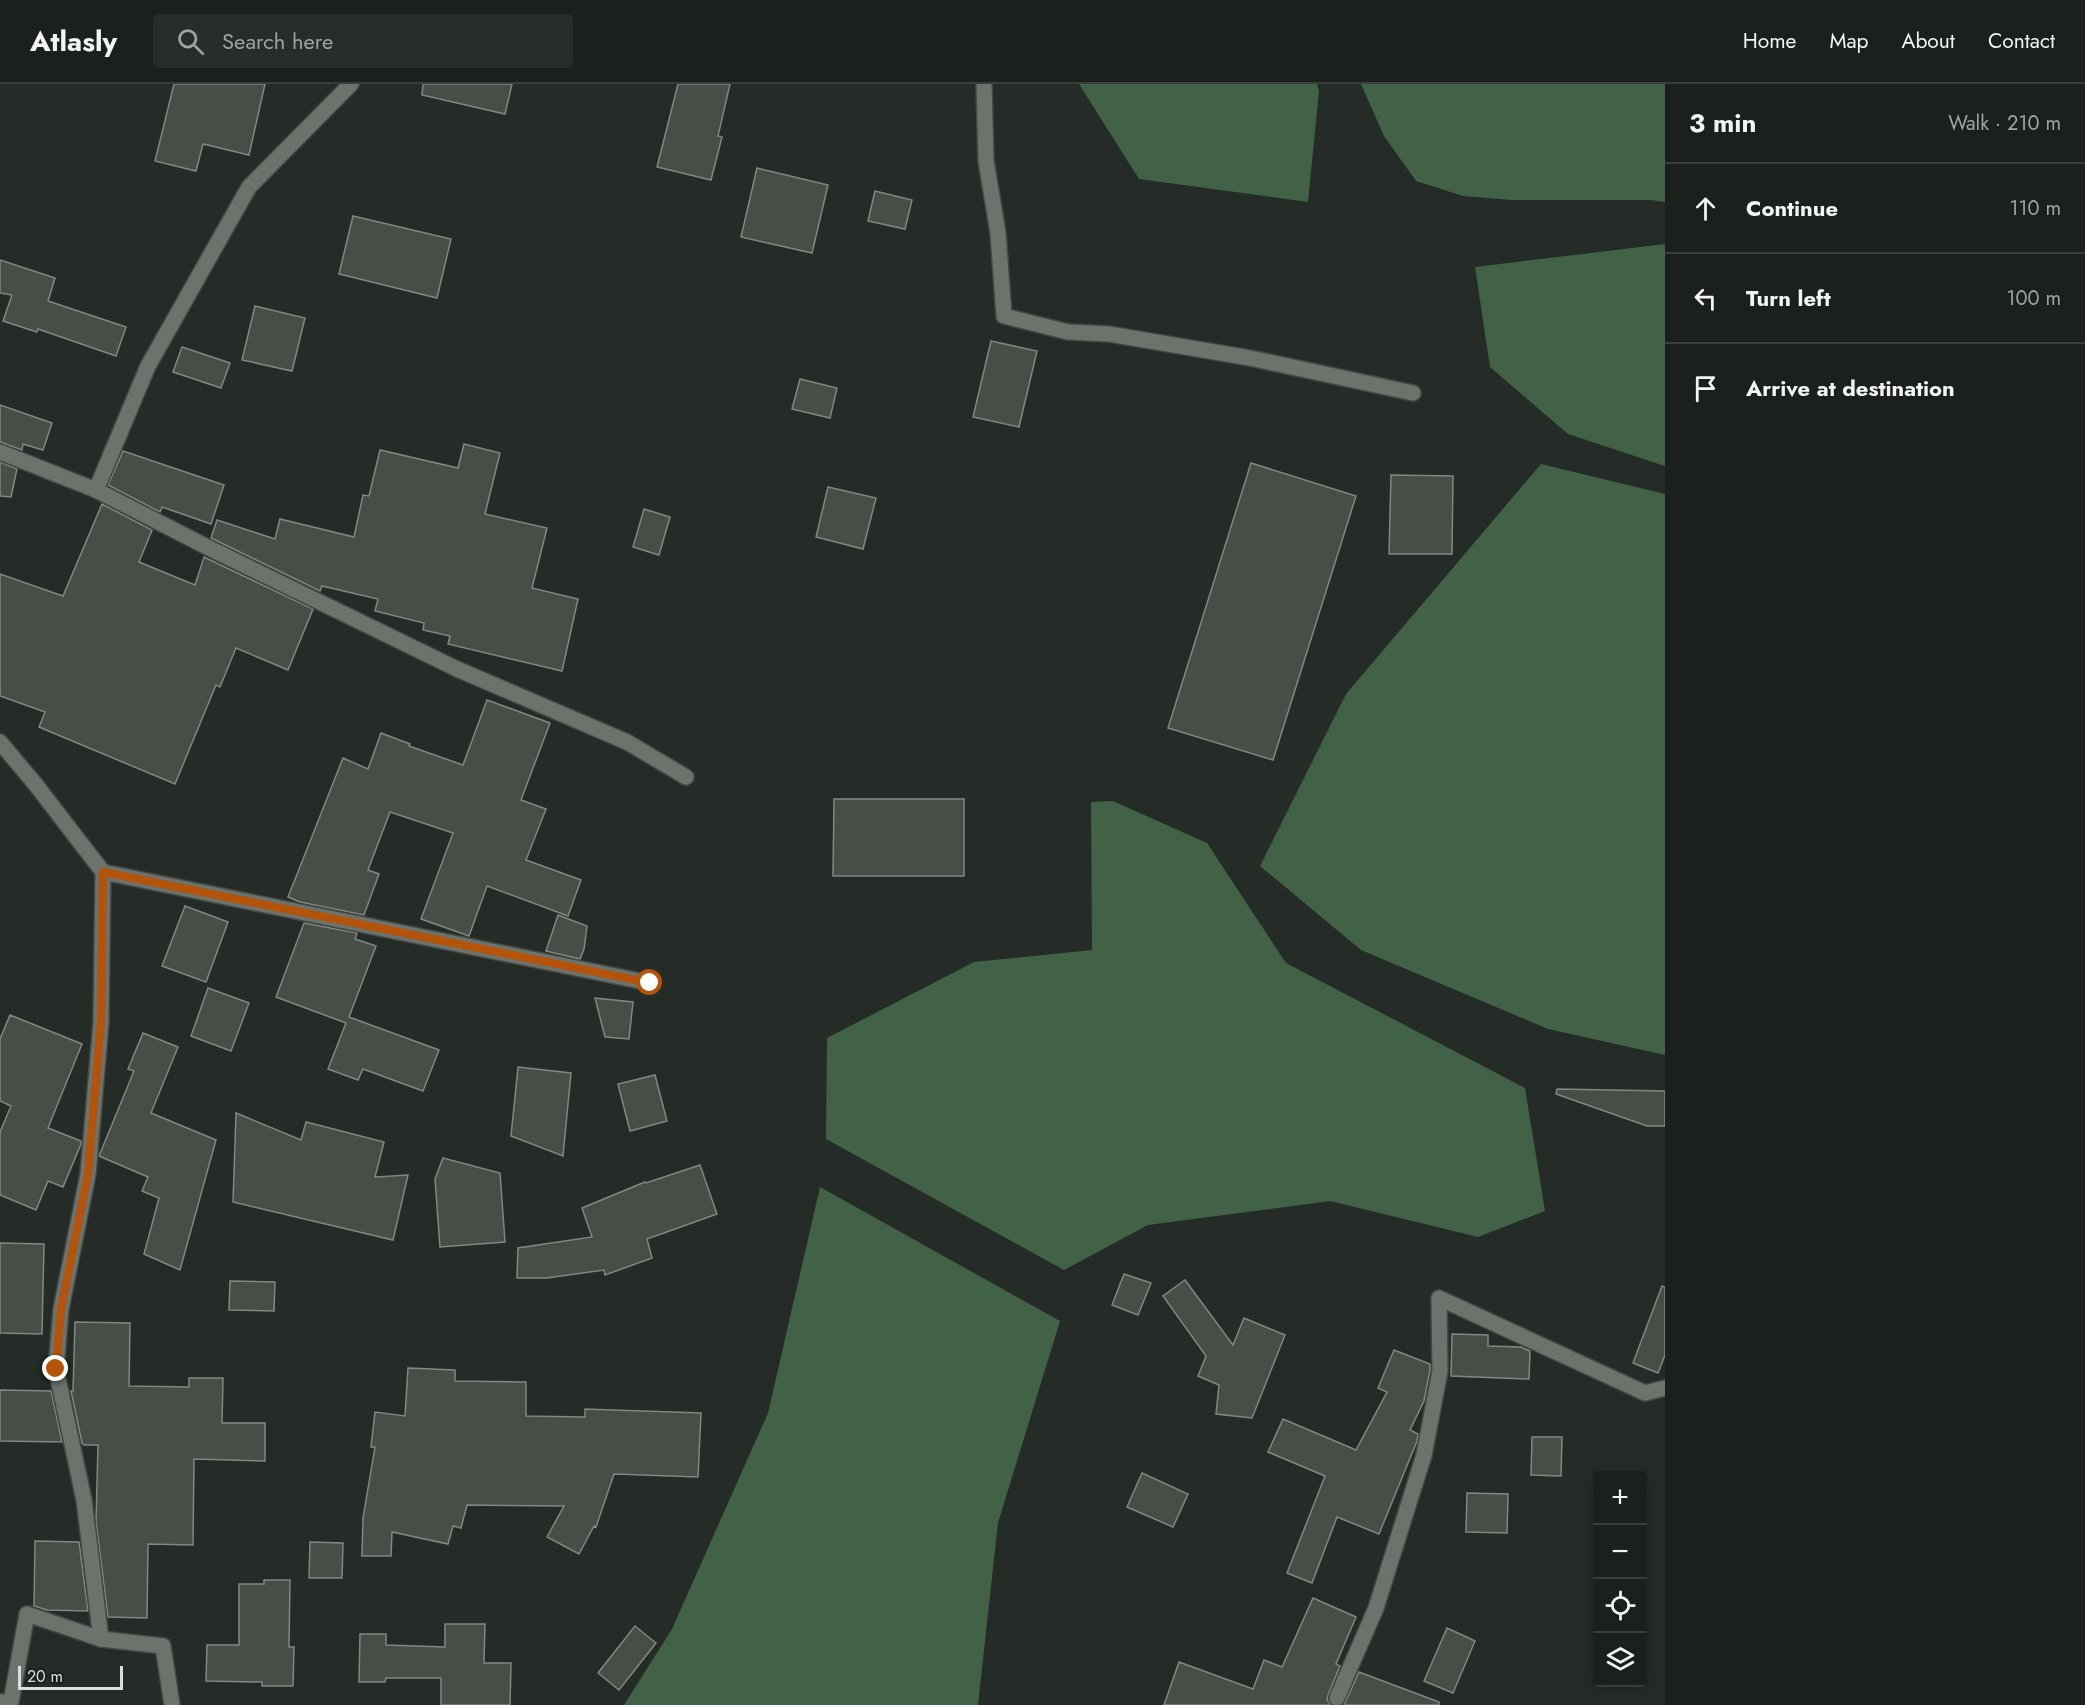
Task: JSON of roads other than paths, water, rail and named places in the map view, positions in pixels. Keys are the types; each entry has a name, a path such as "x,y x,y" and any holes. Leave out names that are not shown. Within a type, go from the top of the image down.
{"street":[{"path":"96,490 148,366 249,187 351,84"},
{"path":"984,84 986,161 998,233 1004,316 1068,332 1109,334 1250,358 1413,393"},
{"path":"0,452 96,490 457,669 627,742 686,777"},
{"path":"0,742 103,872 101,1022 88,1174 61,1309 56,1369 84,1500 101,1639"},
{"path":"103,872 650,983"},
{"path":"1337,1698 1376,1608 1424,1455 1440,1371 1439,1298 1645,1393 1665,1388"},
{"path":"0,1702 11,1702 27,1614 101,1639 163,1646 172,1705"}]}
